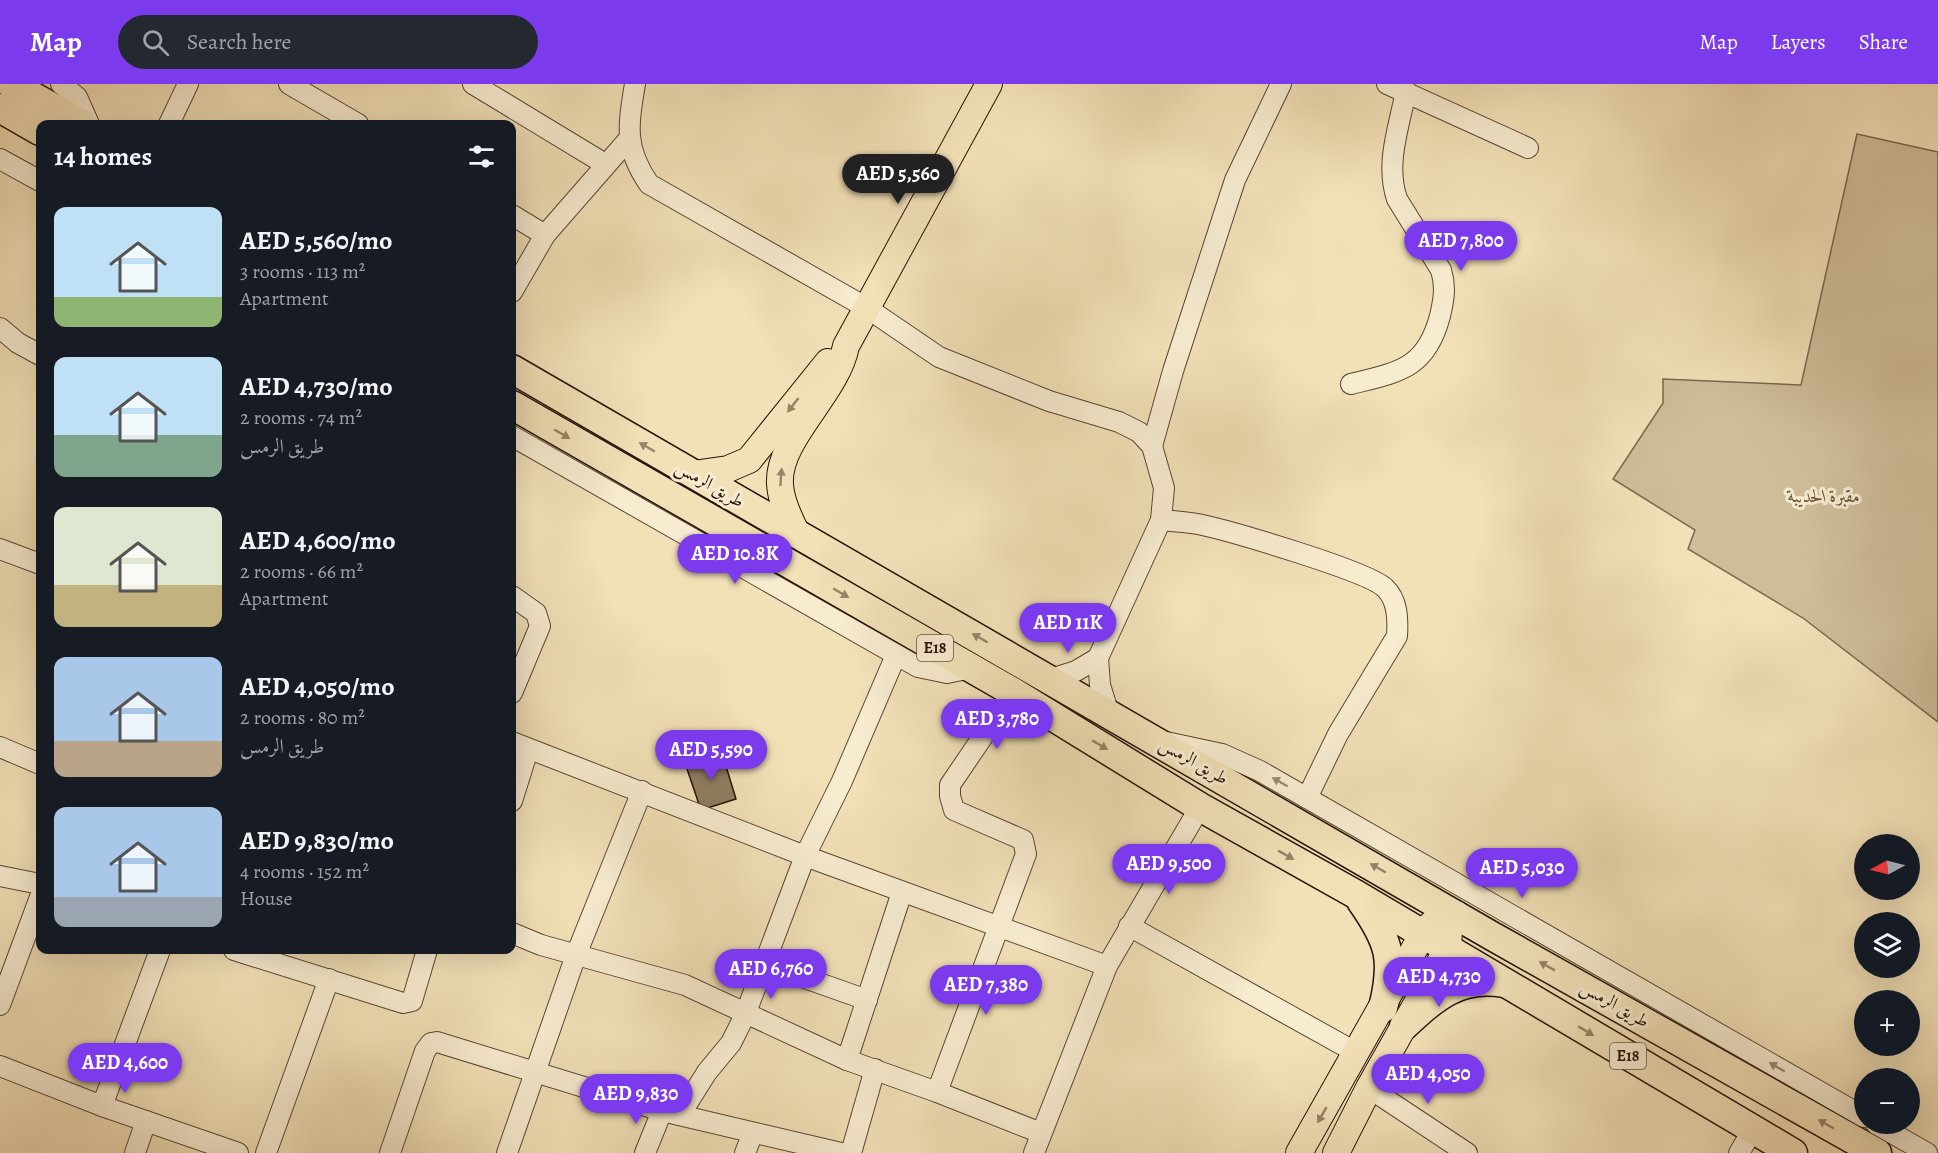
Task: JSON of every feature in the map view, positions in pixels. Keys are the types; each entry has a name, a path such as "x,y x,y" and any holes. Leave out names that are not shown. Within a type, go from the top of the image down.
{"highway":[{"path":"11,84 75,120"},
{"path":"0,108 36,129"},
{"name":"طريق الرمس","path":"516,371 1108,711 1445,910 1877,1153"},
{"name":"طريق الرمس","path":"516,407 1013,692 1200,807 1448,948 1506,983 1745,1142 1793,1153"},
{"path":"1357,895 1382,932 1388,947 1394,1017 1430,1001 1453,987 1479,981 1506,983"}],"main road":[{"path":"796,532 781,495 782,463 839,369 846,346 989,84"},
{"path":"693,474 728,469 749,460 828,362 846,346"},
{"path":"1336,1153 1369,1089 1423,934 1445,910"},
{"path":"1299,1153 1357,1053 1394,1017 1448,948 1449,933 1445,910"}],"street":[{"path":"61,84 77,97 87,120"},
{"path":"171,120 188,84"},
{"path":"290,84 320,92 353,120"},
{"path":"472,84 605,164"},
{"path":"634,84 628,140 635,164 649,184 867,308 939,357 1049,401 1119,422 1139,432 1152,446 1164,488 1161,520 1098,658 1100,685 1108,711"},
{"path":"1152,446 1173,371 1236,180 1281,84"},
{"path":"1387,84 1528,148"},
{"path":"1351,384 1398,371 1421,358 1429,348 1444,300 1445,283 1441,270 1397,199 1393,187 1392,161 1406,92"},
{"path":"516,285 545,235 628,140"},
{"path":"0,159 36,179"},
{"path":"516,217 545,235"},
{"path":"0,328 18,343 36,353"},
{"path":"516,438 896,655 932,672 946,673 971,668"},
{"path":"1161,520 1198,524 1347,569 1386,588 1394,603 1398,618 1397,636 1338,734 1307,798"},
{"path":"0,549 36,562"},
{"path":"516,599 536,613 540,626 516,683"},
{"path":"645,1153 671,1113 730,1043 745,1015 805,856 842,781 896,655"},
{"path":"1051,679 1076,671 1098,658"},
{"path":"937,1092 1000,927 1027,846 1023,840 954,810 950,785 1013,692"},
{"path":"1158,741 1179,743 1222,754 1260,771 1854,1111"},
{"path":"516,774 520,746 642,791 805,856 1107,966"},
{"path":"0,747 36,762"},
{"path":"507,1153 576,955 642,791"},
{"path":"1034,1153 1107,966 1200,807"},
{"path":"0,876 36,883"},
{"path":"847,1060 902,892"},
{"path":"0,1005 36,908"},
{"path":"1129,926 1357,1053"},
{"path":"516,934 576,955 686,986 847,1060 937,1092 1041,1134"},
{"path":"102,1106 159,954"},
{"path":"247,954 403,1003 412,1001 427,954"},
{"path":"765,964 867,1000"},
{"path":"266,1153 329,979"},
{"path":"390,1153 425,1051 431,1043 450,1045 671,1113 841,1153"},
{"path":"0,1066 102,1106 238,1153"},
{"path":"851,1153 875,1070"},
{"path":"1369,1089 1467,1153"},
{"path":"135,1153 146,1121"},
{"path":"746,1153 753,1133"},
{"path":"1894,1134 1928,1153"}],"green space":[{"name":"مقبرة الحديبة","path":"1857,134 1938,152 1938,722 1803,618 1688,549 1695,530 1613,479 1663,403 1663,379 1801,385"}],"building":[{"path":"722,753 736,799 701,810 685,763"}]}
